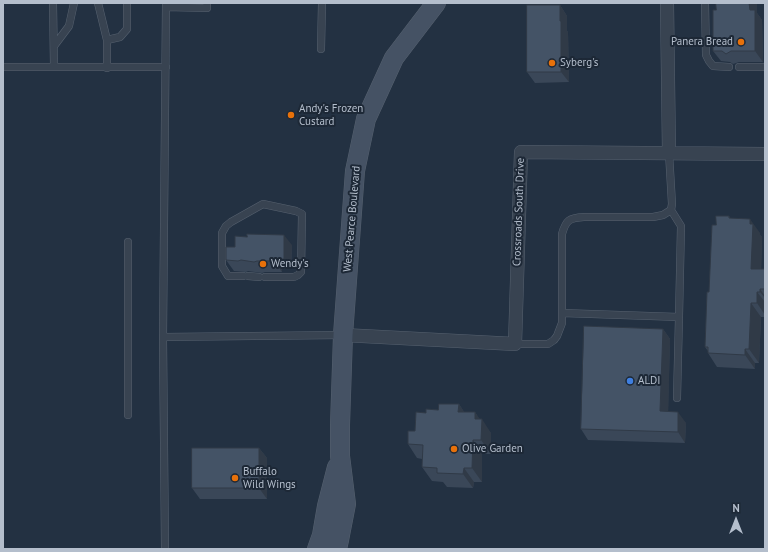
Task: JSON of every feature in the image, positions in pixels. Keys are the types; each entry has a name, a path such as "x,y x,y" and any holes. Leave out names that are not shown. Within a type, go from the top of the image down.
{"street":[{"name":"West Pearce Boulevard","path":"337,549 346,504 340,456 343,335 355,171 366,120 394,58 436,3"},
{"path":"667,3 669,153"},
{"name":"Crossroads South Drive","path":"515,344 521,152 765,154"},
{"path":"343,335 515,344"},
{"name":"West Pearce Boulevard","path":"317,549 322,534 340,456"}],"lane":[{"path":"53,3 54,67"},
{"path":"54,46 68,26 74,3"},
{"path":"98,3 107,40 107,68"},
{"path":"107,40 120,37 126,30 126,3"},
{"path":"165,549 163,337 166,5 207,8 207,3"},
{"path":"321,49 322,3"},
{"path":"704,3 706,55 713,66 730,66"},
{"path":"3,67 107,68 166,66"},
{"path":"739,66 765,66"},
{"path":"515,344 548,344 557,336 562,323 562,234 567,222 573,218 584,217 653,217 663,215 670,210 672,204 669,153"},
{"path":"263,204 296,211 302,214 301,272 294,277 245,276 228,276 222,266 222,233 226,226 263,204"},
{"path":"670,210 681,226 677,398"},
{"path":"128,242 128,415"},
{"path":"562,313 679,317"},
{"path":"163,337 343,335"}],"building":[{"name":"Panera Bread","path":"716,3 749,3 750,10 755,10 755,51 731,51 726,54 722,51 713,51 713,10 716,10"},
{"name":"Syberg's","path":"527,5 560,5 561,72 527,72"},
{"path":"716,216 750,219 750,224 753,224 751,269 765,269 765,289 760,289 760,292 757,292 757,303 751,303 749,349 745,349 745,355 708,353 708,347 705,347 712,225 716,225"},
{"path":"247,234 284,235 284,259 254,262 226,260 226,247 235,247 235,236 247,237"},
{"name":"ALDI","path":"584,326 663,329 660,411 678,412 678,432 581,429"},
{"name":"Olive Garden","path":"439,404 459,404 458,412 475,412 475,419 482,419 481,440 473,440 472,468 464,468 463,474 437,473 437,468 422,467 423,445 408,444 408,431 415,431 416,412 426,413 426,409 438,410"},
{"name":"Buffalo Wild Wings","path":"192,448 259,448 259,488 192,488"}],"place":[{"name":"Panera Bread","path":"741,42"},
{"name":"Syberg's","path":"552,63"},
{"name":"Andy's Frozen Custard","path":"291,115"},
{"name":"Wendy's","path":"263,264"},
{"name":"ALDI","path":"630,381"},
{"name":"Olive Garden","path":"454,449"},
{"name":"Buffalo Wild Wings","path":"235,478"}]}
